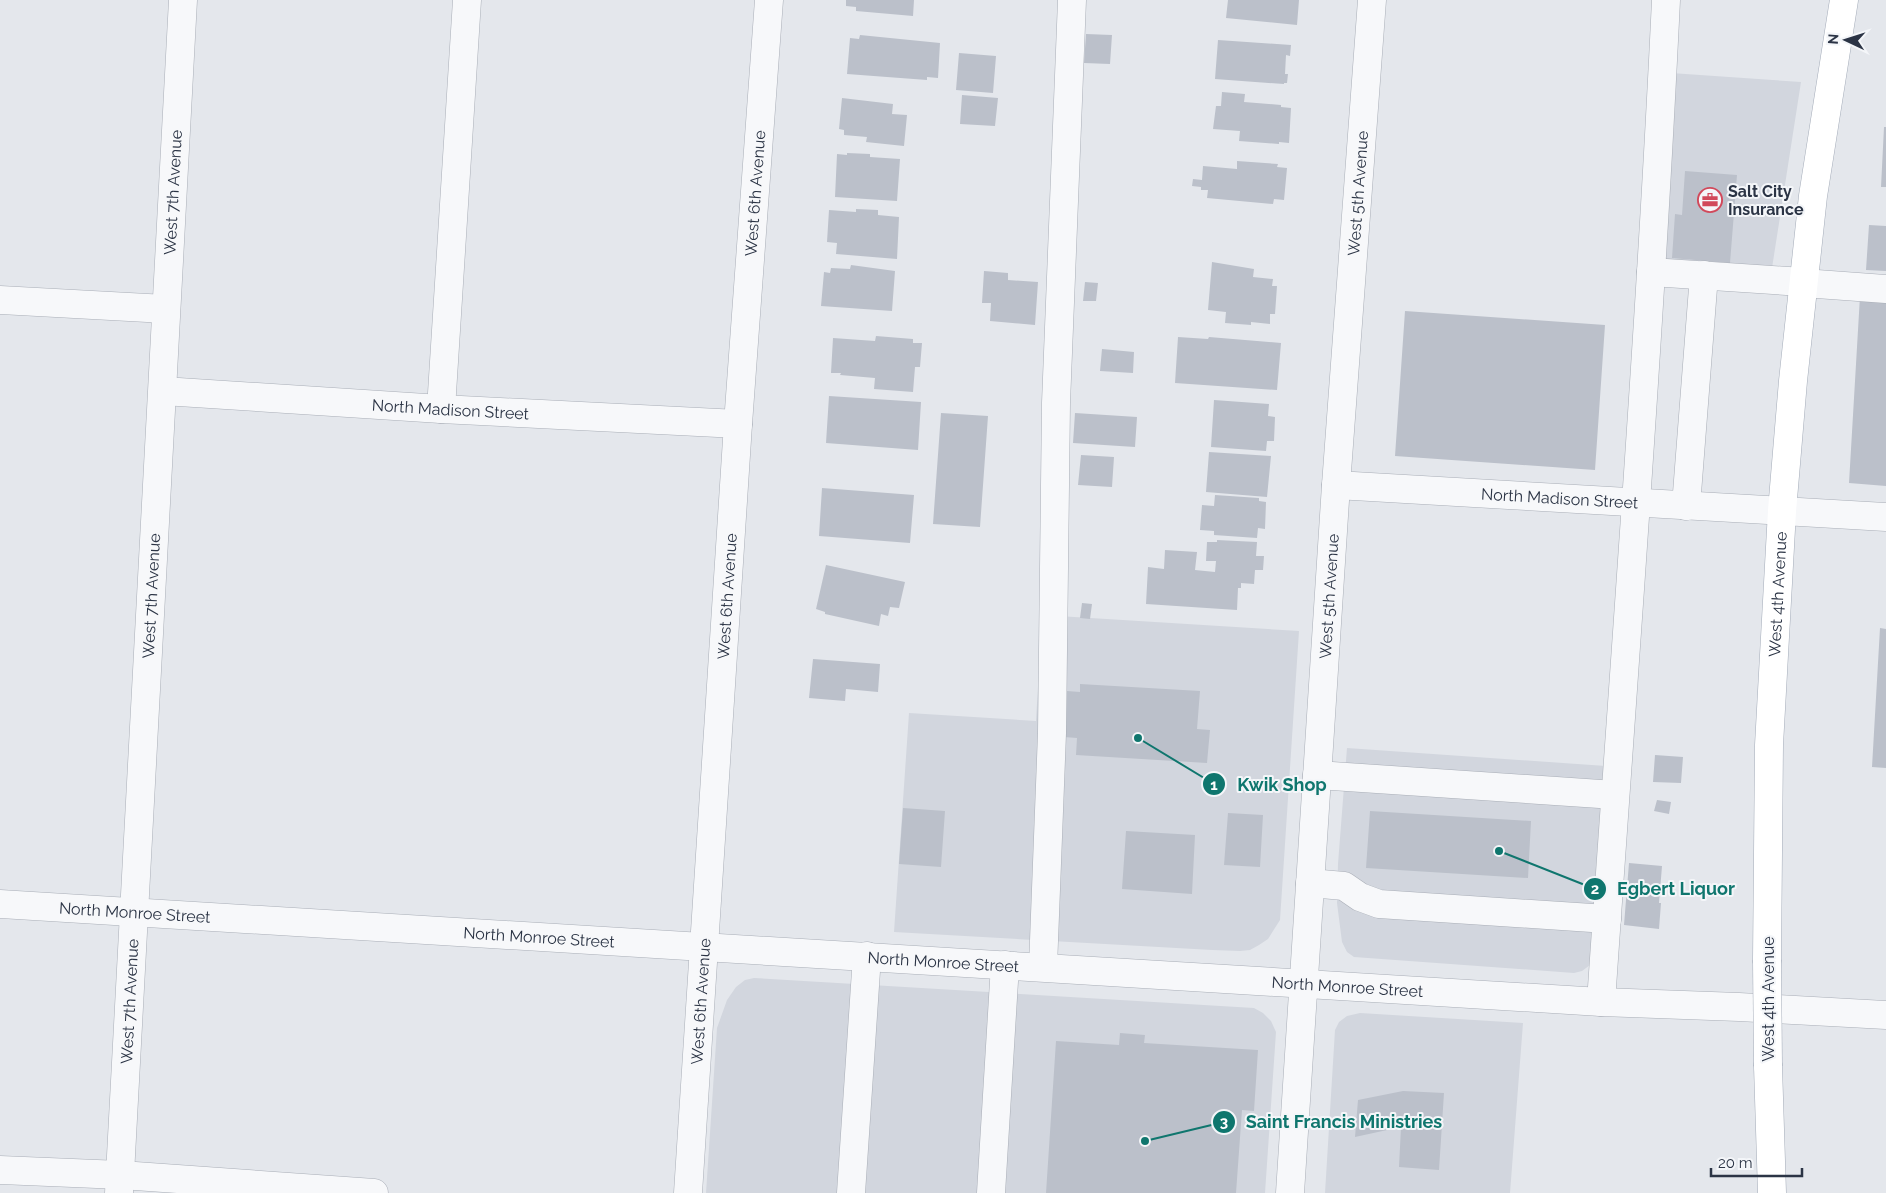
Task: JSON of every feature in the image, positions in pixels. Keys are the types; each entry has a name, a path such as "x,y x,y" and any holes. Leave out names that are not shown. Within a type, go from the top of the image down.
{"main road":[{"name":"West 4th Avenue","path":"1772,1193 1767,960 1769,745 1782,511 1792,381 1813,196 1844,0"}],"street":[{"name":"West 7th Avenue","path":"120,1184 183,0"},
{"path":"441,409 467,0"},
{"name":"West 6th Avenue","path":"688,1193 738,424 769,0"},
{"path":"1043,967 1052,733 1056,403 1072,0"},
{"name":"West 5th Avenue","path":"1290,1193 1336,485 1372,0"},
{"path":"1601,1002 1651,272 1666,0"},
{"path":"1651,272 1886,289"},
{"path":"1686,506 1704,276"},
{"path":"0,300 166,309"},
{"name":"North Madison Street","path":"163,390 441,409 738,424"},
{"name":"North Madison Street","path":"1336,485 1886,517"},
{"path":"1317,776 1615,795"},
{"path":"1310,883 1344,886 1360,897 1379,904 1607,919"},
{"name":"North Monroe Street","path":"0,904 1304,982 1601,1002 1886,1015"},
{"path":"852,1193 867,956"},
{"path":"991,1193 1005,965"},
{"path":"0,1170 120,1184 374,1193"}],"shaded area":[{"path":"1671,73 1801,82 1772,268 1659,259"},
{"path":"1042,615 1299,631 1280,920 1268,939 1250,950 1240,951 894,932 909,713 1036,721"},
{"path":"1347,748 1606,766 1594,952 1590,965 1582,971 1574,973 1354,957 1347,952 1342,942 1337,903 1338,864"},
{"path":"754,978 1254,1008 1271,1021 1276,1032 1265,1193 706,1193 717,1028 727,1000 736,987 745,980"},
{"path":"1360,1013 1523,1023 1510,1193 1325,1193 1335,1030 1339,1022 1347,1016"}],"building":[{"path":"846,0 914,0 913,16 856,11 856,7 846,6"},
{"path":"1228,0 1299,0 1297,25 1226,18"},
{"path":"1086,34 1112,35 1110,64 1084,63"},
{"path":"860,35 940,43 938,78 927,77 927,80 847,74 850,38 859,39"},
{"path":"1218,40 1291,45 1290,56 1286,55 1285,74 1288,74 1287,83 1215,79"},
{"path":"959,53 996,56 993,93 956,90"},
{"path":"1222,92 1245,94 1244,102 1281,105 1281,107 1291,108 1289,143 1239,141 1240,131 1213,129 1216,106 1221,106"},
{"path":"962,95 998,98 995,126 960,124"},
{"path":"842,98 893,104 892,114 907,115 904,146 866,142 867,137 844,135 844,130 839,129"},
{"path":"1884,127 1886,127 1886,187 1881,187"},
{"path":"847,153 870,154 870,157 900,159 897,201 835,197 837,154 847,155"},
{"path":"1237,161 1278,164 1277,167 1287,168 1284,200 1274,199 1273,204 1207,198 1208,190 1201,190 1201,187 1192,186 1193,179 1202,180 1203,166 1237,169"},
{"path":"1685,171 1737,175 1730,263 1672,258 1675,214 1682,215"},
{"path":"856,209 878,210 878,215 899,217 897,259 836,254 837,243 827,242 829,210 856,212"},
{"path":"1869,225 1886,226 1886,271 1866,270"},
{"path":"1212,262 1254,269 1253,277 1273,279 1272,286 1277,286 1275,314 1270,314 1270,324 1251,322 1251,325 1225,323 1226,312 1208,310"},
{"path":"851,265 895,271 892,311 821,306 824,272 830,273 831,268 850,269"},
{"path":"984,271 1008,273 1008,280 1038,282 1035,325 990,321 991,303 982,303"},
{"path":"1085,282 1098,283 1096,301 1083,301"},
{"path":"1860,296 1886,297 1886,486 1849,483"},
{"path":"1405,311 1605,325 1595,470 1395,456"},
{"path":"876,336 913,339 913,343 922,343 920,367 915,367 913,392 874,389 875,378 831,373 833,338 875,341"},
{"path":"1178,337 1208,339 1209,337 1281,343 1277,390 1175,383"},
{"path":"1102,349 1134,352 1133,373 1100,371"},
{"path":"829,396 921,402 918,450 826,443"},
{"path":"1214,400 1269,404 1268,416 1275,417 1274,441 1267,441 1266,451 1211,447"},
{"path":"941,413 988,416 980,527 933,524"},
{"path":"1075,413 1137,417 1135,447 1073,443"},
{"path":"1209,452 1271,456 1267,497 1206,492"},
{"path":"1081,455 1114,457 1112,487 1078,485"},
{"path":"822,488 914,495 910,543 819,536"},
{"path":"1215,495 1259,498 1259,501 1266,502 1265,529 1258,528 1257,538 1214,535 1214,531 1200,530 1202,505 1214,506"},
{"path":"1217,540 1257,542 1256,556 1264,556 1263,570 1255,570 1254,584 1241,583 1241,588 1238,588 1237,610 1146,604 1148,567 1164,569 1165,550 1197,552 1195,570 1215,572 1216,561 1206,561 1207,542 1217,542"},
{"path":"826,565 905,582 899,608 890,607 888,616 881,614 879,626 825,614 825,612 816,609"},
{"path":"1082,603 1092,604 1090,619 1080,618"},
{"path":"1880,628 1886,629 1886,768 1872,767"},
{"path":"813,659 880,664 878,692 846,689 845,701 809,698"},
{"path":"1080,684 1200,691 1197,729 1210,730 1207,763 1076,755 1077,738 1064,737 1067,691 1080,692"},
{"path":"1655,755 1683,757 1681,783 1653,782"},
{"path":"1657,800 1671,802 1669,814 1654,811"},
{"path":"903,808 945,811 941,867 899,864"},
{"path":"1370,811 1531,821 1528,878 1366,868"},
{"path":"1228,813 1263,815 1260,867 1224,865"},
{"path":"1126,831 1195,835 1192,894 1122,889"},
{"path":"1629,863 1662,866 1659,929 1624,925"},
{"path":"1120,1033 1145,1035 1144,1043 1258,1050 1254,1111 1242,1110 1236,1193 1046,1193 1056,1041 1119,1045"},
{"path":"1403,1091 1444,1093 1439,1170 1399,1167 1401,1127 1355,1137 1358,1100"}],"place":[{"name":"Salt City Insurance","path":"1710,200"},
{"name":"Kwik Shop","path":"1138,738"},
{"name":"Egbert Liquor","path":"1499,851"},
{"name":"Saint Francis Ministries","path":"1145,1141"}]}
